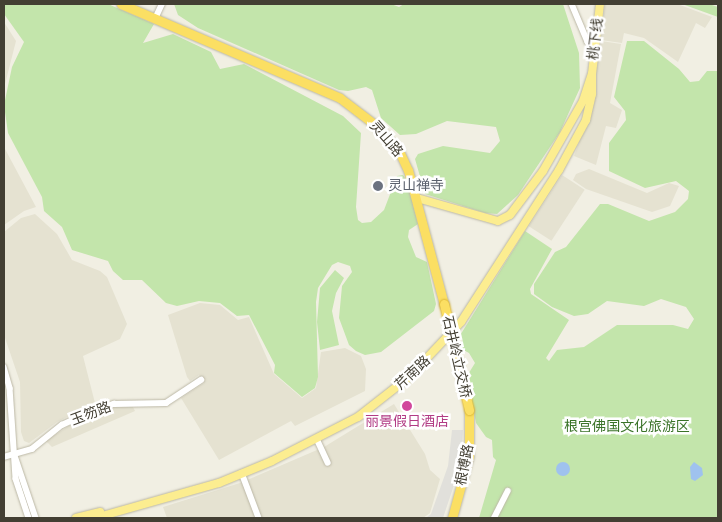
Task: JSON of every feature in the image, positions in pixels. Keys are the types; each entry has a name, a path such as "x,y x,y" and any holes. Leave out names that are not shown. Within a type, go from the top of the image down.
{"highway":[{"name":"灵山路","path":"120,4 349,104 374,124 399,151 417,198"},
{"name":"石井岭立交桥","path":"417,198 469,410"},
{"name":"根博路","path":"452,518 469,456 469,410"}],"main road":[{"name":"桃下线","path":"592,74 600,4"},
{"path":"417,198 504,220 543,171 572,122 592,74"},
{"name":"芹南路","path":"95,518 242,473 317,439 358,417 392,393 445,342 461,322 582,129 592,94 592,74"},
{"path":"76,518 242,473"}],"street":[{"path":"155,19 162,4"},
{"path":"572,4 588,42 595,51"},
{"path":"4,366 10,388 16,478 29,518"},
{"name":"玉笏路","path":"4,457 32,449 62,425 83,415 114,404 151,406 166,403 201,380"},
{"path":"317,439 328,463"},
{"path":"14,454 36,518"},
{"path":"242,473 259,518"},
{"path":"494,518 508,491"}],"shaded area":[{"path":"605,4 680,5 712,17 705,28 696,23 678,62 644,38 624,33 622,43 601,40"},
{"path":"4,22 16,41 4,88"},
{"path":"601,41 621,44 610,103 622,110 616,128 606,126 596,165 574,156 590,113"},
{"path":"4,147 36,207 24,211 4,225"},
{"path":"589,169 647,193 669,183 679,186 670,206 652,212 586,189 573,180 576,174"},
{"path":"562,175 585,190 551,241 529,226"},
{"path":"35,214 57,234 72,260 100,271 107,277 127,324 120,339 83,356 95,403 57,422 29,443 24,441 21,432 20,382 4,335 4,232 21,218"},
{"path":"200,303 220,305 238,320 249,317 274,374 302,398 316,388 321,352 345,348 361,356 366,369 365,391 295,426 291,421 219,460 181,398 204,383 199,375 190,381 187,377 168,315"},
{"path":"394,404 425,454 430,470 440,479 430,513 423,518 167,518 163,507 240,483 324,447"},
{"path":"132,405 135,411 52,447 46,441 79,419 113,406"},
{"path":"452,430 463,430 462,455 456,479 443,518 426,518 431,514 448,466"}],"green space":[{"path":"4,4 108,4 154,24 143,43 173,34 211,52 220,69 244,64 343,116 361,133 356,207 358,220 362,223 371,222 384,210 397,176 403,175 407,181 418,224 409,230 408,237 416,257 427,262 436,304 434,311 381,352 365,355 356,351 349,345 339,318 342,286 352,272 350,266 338,262 332,265 318,288 316,302 318,377 315,388 302,397 274,373 275,365 249,315 237,316 220,303 199,301 177,306 166,303 142,280 123,280 113,271 108,261 72,250 62,227 44,211 42,197 8,133 4,105 12,67 24,42 4,14"},
{"path":"174,4 391,4 399,7 404,4 563,4 579,53 580,88 560,132 518,195 497,214 485,213 425,194 415,159 418,154 443,146 490,153 500,141 496,127 447,121 416,134 400,135 381,118 372,90 366,87 348,91 339,90 198,28 178,15"},
{"path":"682,4 709,4 718,7 718,17"},
{"name":"根宫佛国文化旅游区","path":"627,41 644,41 679,69 690,82 699,81 707,71 718,71 718,518 479,518 496,460 493,457 492,440 486,437 476,423 467,376 475,363 469,353 458,347 463,340 459,337 525,231 552,249 530,289 531,294 569,320 546,358 549,361 557,350 584,347 617,325 673,325 688,329 694,319 686,307 661,299 644,306 607,301 588,314 574,316 552,307 534,294 534,284 555,252 566,247 600,204 608,204 649,221 675,212 688,199 689,191 676,181 645,188 609,171 609,143 626,120 625,111 614,97"},
{"path":"335,270 344,278 336,293 332,311 339,345 320,350 317,322 320,288"}],"water":[{"path":"560,462 566,462 570,469 566,476 560,476 556,472 556,466"},
{"path":"694,462 702,468 703,475 695,481 691,479 690,467"}],"place":[{"name":"灵山禅寺","path":"378,186"},
{"name":"丽景假日酒店","path":"407,406"}]}
